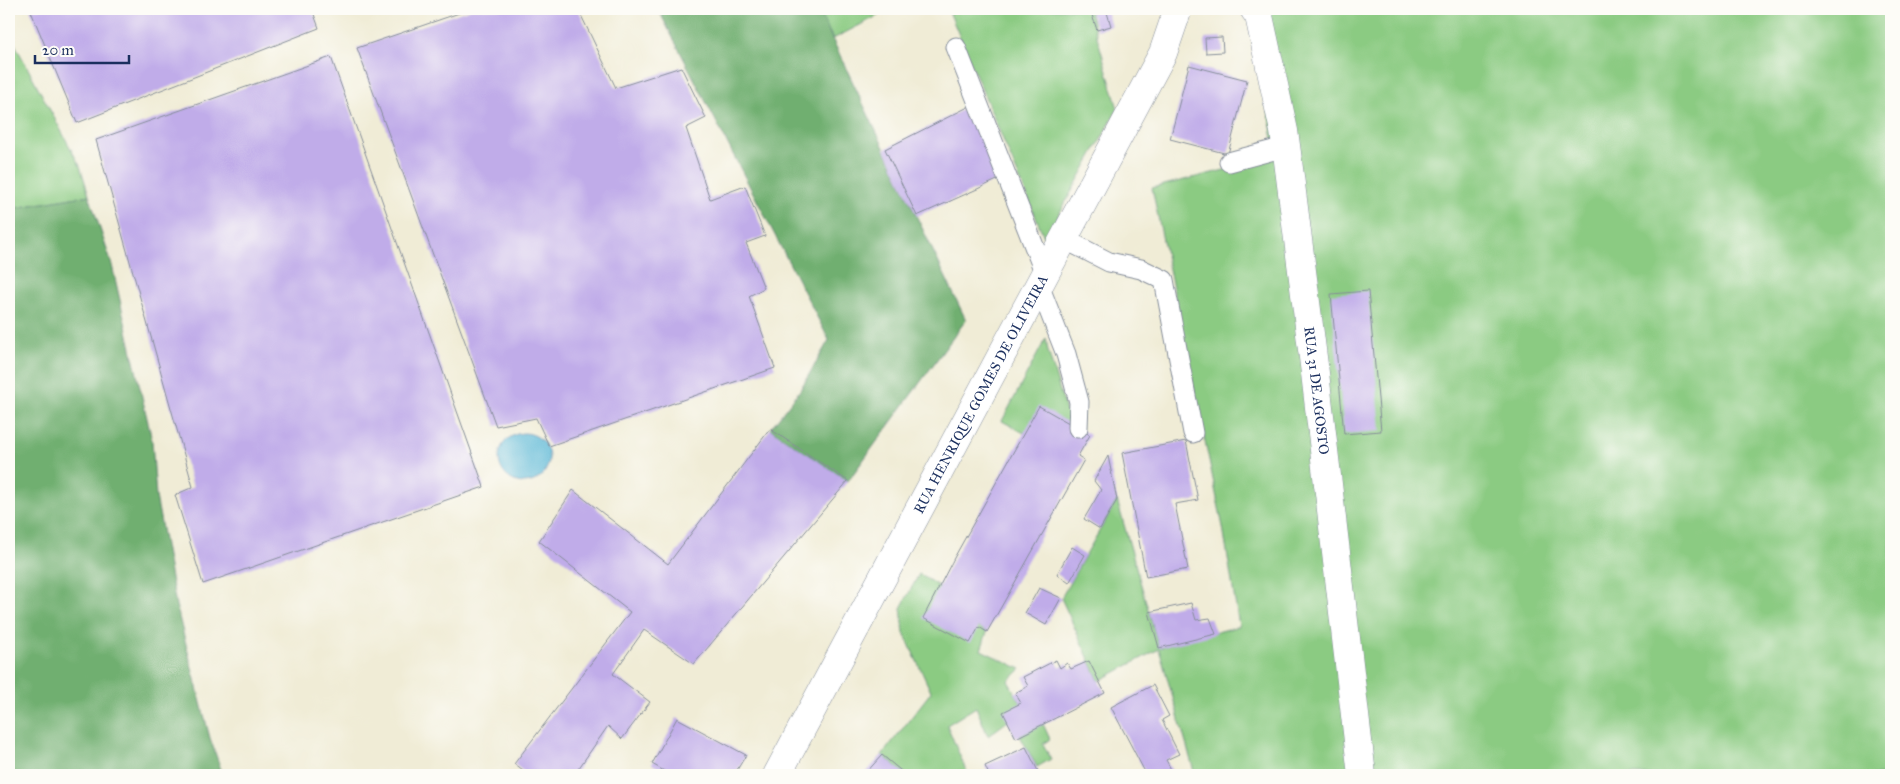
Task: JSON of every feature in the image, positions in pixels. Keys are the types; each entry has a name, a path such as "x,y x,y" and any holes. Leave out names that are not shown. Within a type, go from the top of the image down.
{"street":[{"name":"RUA HENRIQUE GOMES DE OLIVEIRA","path":"777,775 1163,53 1178,9"},
{"name":"RUA 31 DE AGOSTO","path":"1254,9 1259,16 1286,147 1315,373 1354,772"}],"lane":[{"path":"956,47 1042,280 1066,354 1079,402 1078,428"},
{"path":"1229,162 1286,147"},
{"path":"1064,239 1109,262 1141,270 1164,280 1193,433"}],"green space":[{"path":"658,9 818,9 966,320 848,481 770,429 800,390 829,340"},
{"path":"818,9 891,9 833,39"},
{"path":"948,9 1089,9 1118,109 1045,239"},
{"path":"1251,9 1891,9 1891,775 1362,775 1360,765 1341,775 1195,775 1159,649 1099,681 1061,598 1117,500 1159,648 1239,626 1223,527 1152,188 1276,157"},
{"path":"9,33 80,166 89,195 9,209"},
{"path":"89,195 112,265 152,440 156,496 176,605 210,738 223,775 9,775 9,209"},
{"path":"1046,338 1048,351 1070,424 1024,433 1002,421"},
{"path":"919,574 940,587 979,627 987,632 981,650 1021,669 1008,681 1021,703 1008,721 988,736 976,707 947,725 968,775 906,775 882,755 931,692 904,633 901,608"},
{"path":"1043,724 1050,739 1043,744 1051,759 1037,767 1020,736"}],"water":[{"path":"524,433 542,440 549,458 542,476 524,483 506,476 499,458 506,440"}],"building":[{"path":"30,9 312,9 319,28 77,123"},
{"path":"471,9 578,9 616,88 681,67 706,118 686,128 710,199 745,186 765,236 746,243 764,288 749,296 775,368 549,446 536,418 496,426 357,48"},
{"path":"1090,9 1106,9 1111,26 1097,30"},
{"path":"1222,37 1223,52 1206,53 1205,38"},
{"path":"331,57 484,487 203,584 175,495 193,487 96,140"},
{"path":"1189,65 1247,80 1228,154 1170,139"},
{"path":"976,103 1004,177 917,216 885,149"},
{"path":"1368,291 1381,431 1344,434 1331,294"},
{"path":"1039,406 1090,435 1078,456 1084,460 987,632 979,627 970,643 923,618 954,558"},
{"path":"770,429 848,481 694,664 644,630 613,674 650,702 622,739 608,726 574,775 528,775 514,764 630,612 539,541 573,490 668,564"},
{"path":"1186,441 1198,500 1175,504 1188,569 1146,577 1122,453"},
{"path":"1108,456 1117,500 1100,529 1084,519 1101,490 1094,481"},
{"path":"1072,547 1085,555 1069,583 1057,574"},
{"path":"1039,588 1061,598 1046,625 1025,613"},
{"path":"1191,603 1196,620 1210,618 1216,634 1159,648 1149,612"},
{"path":"1056,660 1060,668 1067,663 1071,669 1089,661 1105,693 1016,738 1003,712 1021,703 1015,693 1028,686 1023,677"},
{"path":"1153,685 1169,716 1162,720 1179,754 1166,760 1174,775 1135,775 1145,772 1111,707"},
{"path":"677,718 746,755 734,775 671,775 652,764"},
{"path":"1026,747 1040,775 989,775 985,766"},
{"path":"882,755 906,775 864,775"}]}
